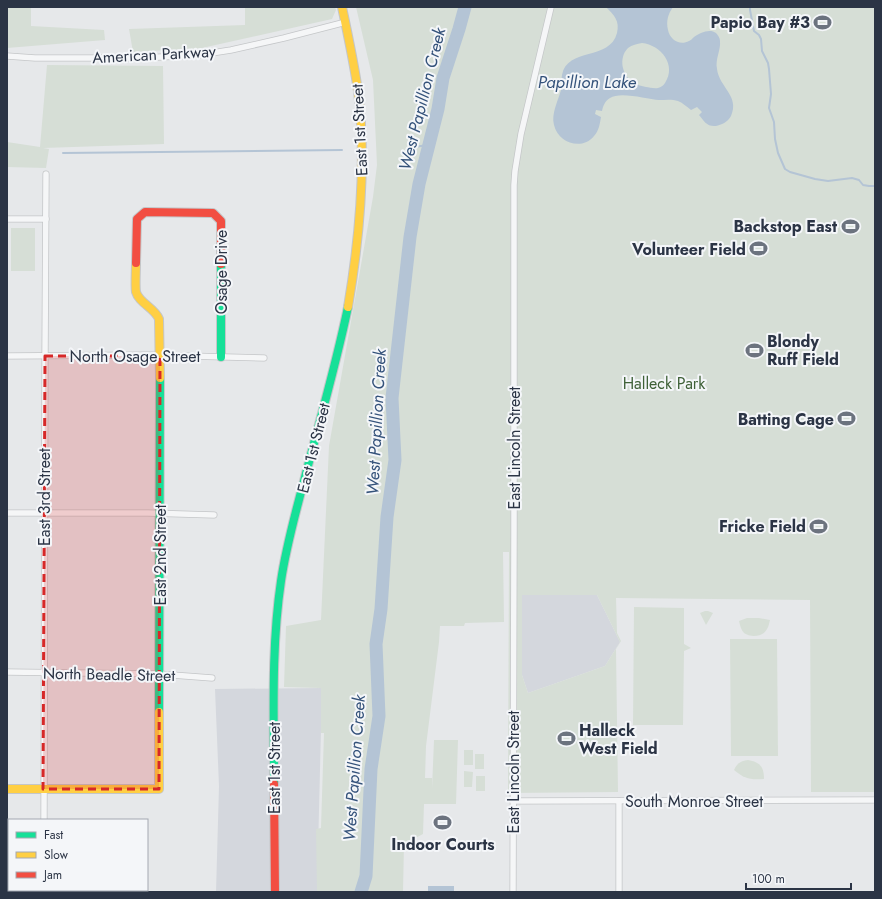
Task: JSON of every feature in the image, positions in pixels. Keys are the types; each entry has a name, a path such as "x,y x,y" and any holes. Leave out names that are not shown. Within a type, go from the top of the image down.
{"street":[{"name":"East 1st Street","path":"275,892 274,654 276,618 281,580 289,540 339,350 354,277 360,231 362,182 361,116 359,95 342,7"},
{"name":"East Lincoln Street","path":"512,892 514,185 521,134 551,7"},
{"name":"American Parkway","path":"7,56 35,58 142,58 200,55 231,50 346,22"},
{"name":"East 3rd Street","path":"44,819 46,174"},
{"name":"Osage Drive","path":"159,320 157,314 139,298 136,292 137,219 145,212 212,213 221,221 221,357"},
{"path":"7,219 46,219"},
{"name":"East 2nd Street","path":"43,789 159,789 159,320"},
{"name":"North Osage Street","path":"7,356 264,358"},
{"path":"7,513 160,513 214,515"},
{"name":"North Beadle Street","path":"7,672 159,674 212,678"},
{"path":"7,789 43,789"},
{"name":"South Monroe Street","path":"513,801 875,800"},
{"path":"619,801 619,892"}],"highlighted area":[{"path":"45,356 160,356 159,789 43,789"}],"shaded area":[{"path":"522,595 597,595 620,642 605,666 528,693 522,675"},
{"path":"322,688 317,892 216,892 219,786 215,689"}],"green space":[{"path":"7,7 31,7 31,26 104,30 105,40 7,48"},
{"path":"245,7 335,7 336,10 332,19 202,48 133,52 129,29 245,25"},
{"name":"Halleck Park","path":"356,7 875,7 875,792 811,792 810,600 616,598 617,633 621,641 616,649 618,792 508,793 509,552 503,552 504,622 465,623 464,626 440,626 426,746 425,778 432,778 432,789 434,740 458,740 456,804 424,804 423,834 404,844 403,892 317,892 316,829 321,828 324,733 321,733 321,688 284,687 286,626 321,620 329,446 373,197 377,165 373,80","holes":["522,595 597,595 620,642 605,666 528,693 522,675"]},
{"path":"47,65 163,66 164,144 43,148 49,149 46,168 7,167 7,142 40,147"},
{"path":"11,228 35,228 35,271 11,271"},
{"path":"634,607 684,608 684,644 691,648 684,651 683,725 633,725"},
{"path":"705,611 713,613 706,625 700,613"},
{"path":"747,618 770,620 768,627 763,634 750,636 744,633 739,621"},
{"path":"730,639 777,639 778,756 731,756"},
{"path":"464,750 473,750 473,765 464,765"},
{"path":"475,754 484,754 484,769 475,769"},
{"path":"748,760 756,762 762,768 764,779 748,778 734,770 740,763"},
{"path":"464,771 473,772 472,787 464,787"},
{"path":"476,776 485,776 485,791 476,791"}],"water":[{"name":"Papillion Lake","path":"606,7 673,7 668,18 667,27 671,37 682,43 689,41 696,35 705,32 711,31 716,33 720,41 717,69 721,81 733,103 731,116 728,120 718,126 710,126 699,115 702,112 697,107 691,110 676,100 659,100 620,95 608,99 604,104 602,111 596,110 595,114 601,117 600,124 596,134 589,141 577,144 571,143 560,136 556,131 553,116 561,90 562,75 566,66 580,57 606,47 613,42 617,33 618,25 616,18","holes":["642,43 661,52 668,63 668,76 664,84 658,88 646,87 634,83 627,76 623,67 623,57 628,48"]},
{"path":"428,886 454,886 454,892 428,892"}],"waterway":[{"name":"West Papillion Creek","path":"361,892 366,876 371,769 379,716 376,644 381,609 387,517 395,460 392,398 410,237 419,184 438,109 443,78 465,7"},
{"path":"750,7 754,31 761,39 762,51 768,63 771,94 769,108 774,122 778,153 785,169 790,172 815,179 828,181 852,178 859,180 863,185 875,186"},
{"path":"414,147 428,145"},
{"path":"63,153 342,150"}],"traffic: fast":[{"path":"221,264 221,357"},
{"path":"274,784 274,657 281,581 291,531 333,372 348,307"},
{"path":"159,712 160,378"}],"traffic: slow":[{"path":"342,7 358,91 362,145 359,226 348,307"},
{"path":"136,263 136,292 140,299 157,315 159,319 160,378"},
{"path":"7,789 159,789 159,712"}],"traffic: jam":[{"path":"136,263 137,219 145,212 213,213 221,221 221,264"},
{"path":"274,784 275,892"}],"place":[{"name":"Papio Bay #3","path":"823,22"},
{"name":"Backstop East","path":"850,226"},
{"name":"Volunteer Field","path":"759,249"},
{"name":"Blondy Ruff Field","path":"754,350"},
{"name":"Batting Cage","path":"847,419"},
{"name":"Fricke Field","path":"819,526"},
{"name":"Halleck West Field","path":"566,739"},
{"name":"Indoor Courts","path":"443,823"}]}
